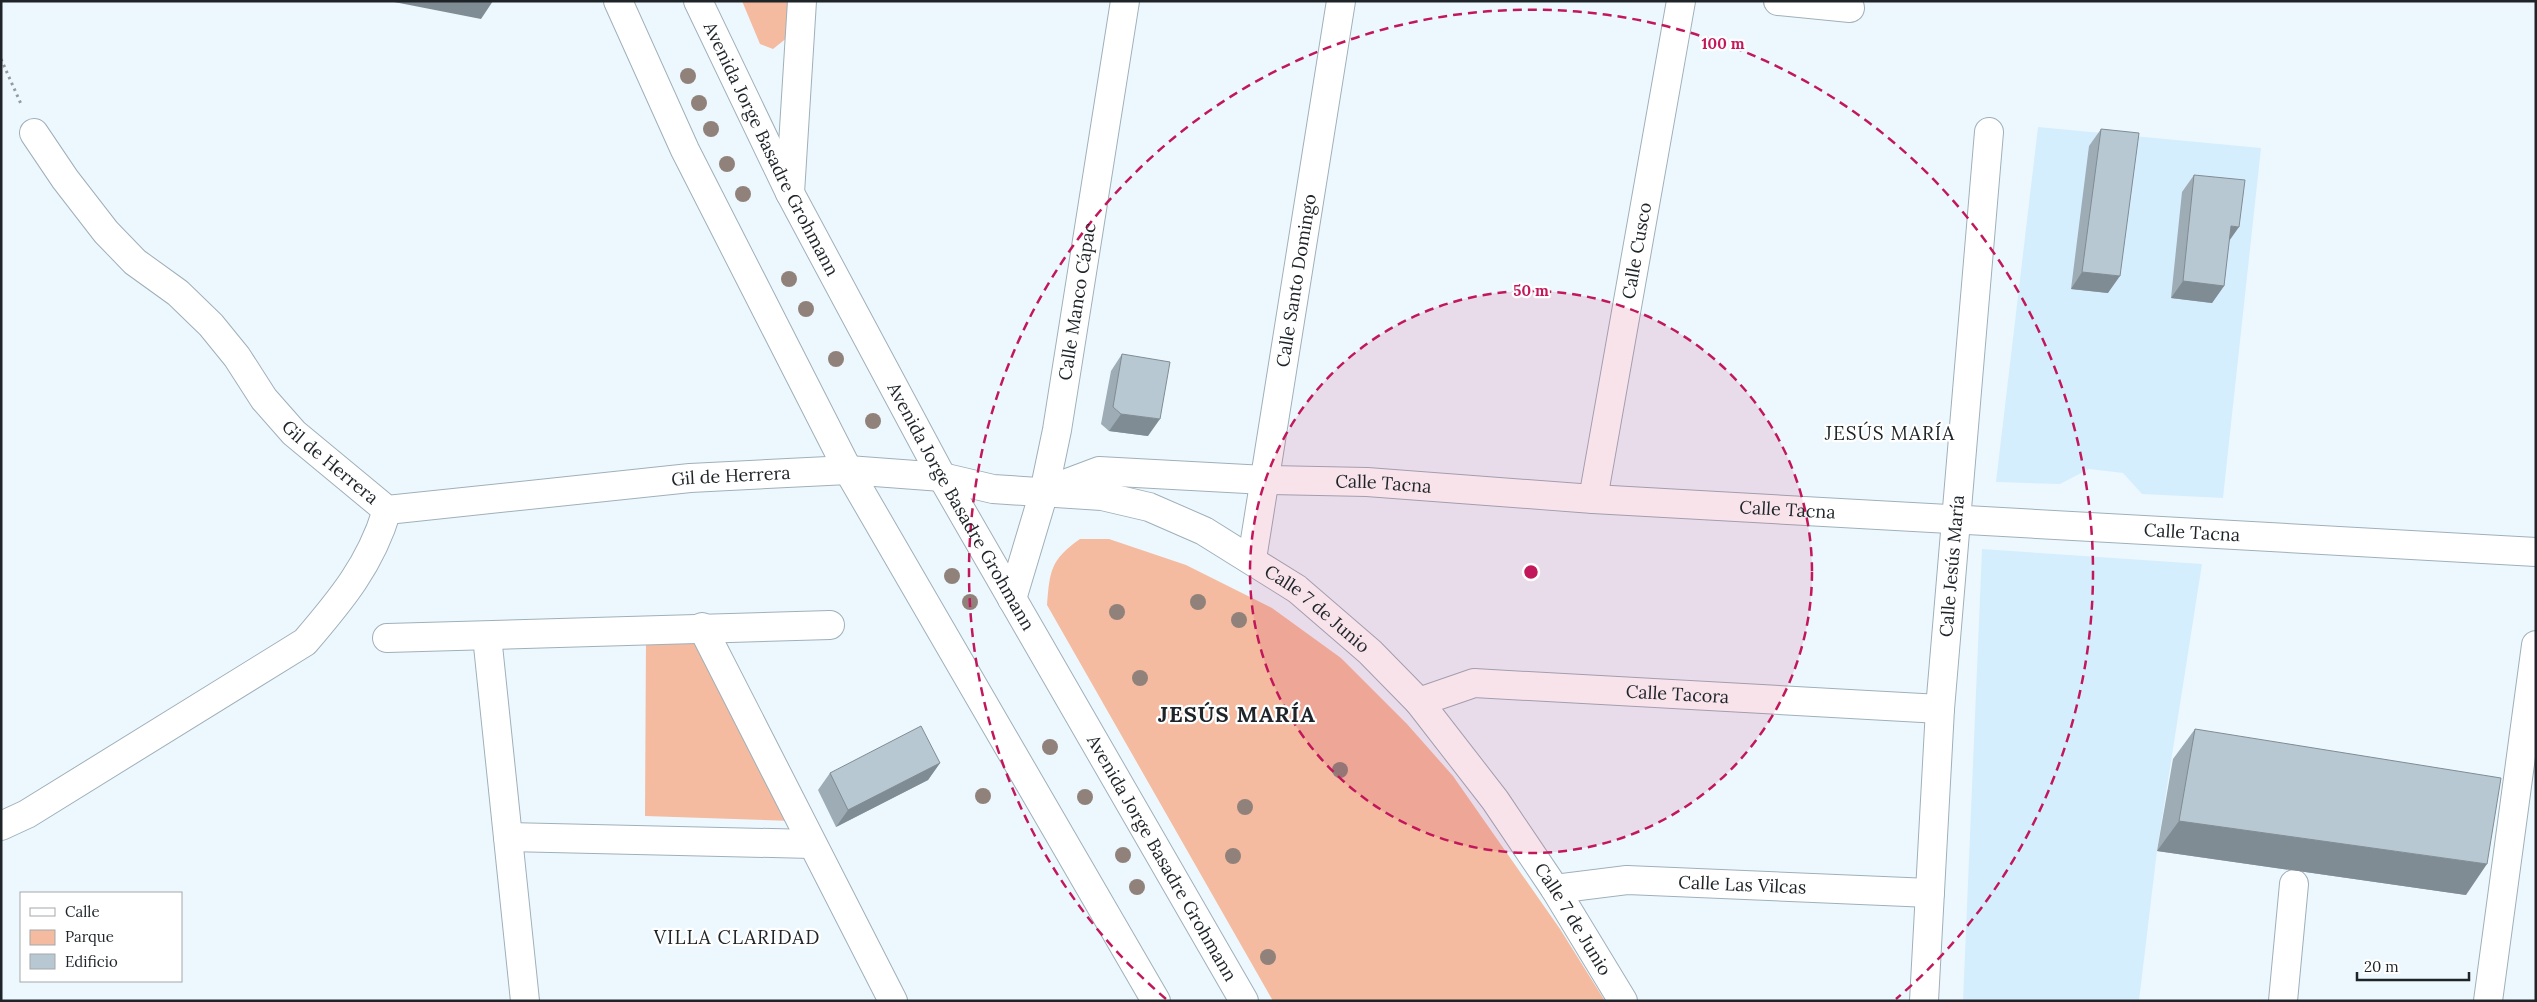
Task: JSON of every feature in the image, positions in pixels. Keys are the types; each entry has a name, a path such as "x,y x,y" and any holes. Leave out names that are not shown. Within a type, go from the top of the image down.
{"main road":[{"path":"618,1 685,150 848,470 1156,1001"},
{"name":"Avenida Jorge Basadre Grohmann","path":"698,1 790,193 942,478 1244,1001"},
{"path":"790,193 802,1"},
{"name":"Calle Manco Cápac","path":"1012,599 1044,492 1057,430 1125,1"},
{"name":"Calle Santo Domingo","path":"1252,559 1341,1"},
{"name":"Calle Cusco","path":"1593,499 1681,1"},
{"path":"1778,1 1850,8"},
{"name":"Calle Jesús María","path":"1924,1001 1940,709 1989,132"},
{"name":"Gil de Herrera","path":"34,133 65,179 106,232 135,262 178,293 211,324 237,357 264,399 294,433 387,510 690,478 848,470"},
{"name":"Calle 7 de Junio","path":"848,470 942,478 993,489 1102,496 1149,507 1204,531 1252,559 1297,589 1370,652 1419,702 1495,800 1555,889 1624,1001"},
{"name":"Calle Tacna","path":"1044,492 1099,470 1265,480 1367,482 1593,499 2536,552"},
{"path":"1,826 28,814 305,642 337,605 361,571 378,538 387,510"},
{"path":"387,638 702,627 830,625"},
{"path":"702,627 893,1001"},
{"path":"487,636 525,1001"},
{"path":"2488,1001 2536,645"},
{"name":"Calle Tacora","path":"1419,702 1474,683 1940,709"},
{"path":"508,837 812,844"},
{"name":"Calle Las Vilcas","path":"1555,889 1627,880 1930,893"},
{"path":"2283,1001 2294,884"}],"path":[{"path":"1,59 34,133"}],"shaded area":[{"path":"2038,127 2261,148 2223,498 2142,494 2123,473 2089,469 2060,484 1996,482"},
{"path":"1982,549 2202,564 2157,851 2139,1001 1963,1001"}],"green space":[{"path":"742,1 791,1 788,37 773,49 760,44"},
{"path":"1080,539 1109,539 1186,565 1272,608 1341,658 1407,724 1453,776 1560,929 1605,1001 1273,1001 1047,605 1053,567 1063,553"},
{"path":"697,637 793,821 645,816 646,638"}],"building":[{"path":"2101,129 2139,133 2120,276 2082,272"},
{"path":"2194,175 2245,180 2239,227 2231,226 2224,286 2183,281"},
{"path":"1122,354 1170,362 1160,419 1121,414 1113,407"},
{"path":"921,726 940,763 848,810 830,773"},
{"path":"2195,729 2501,778 2487,864 2179,821"}],"district":[{"name":"JESÚS MARÍA","path":"1890,433"},
{"name":"JESÚS MARÍA","path":"1237,714"},
{"name":"VILLA CLARIDAD","path":"737,937"}]}
